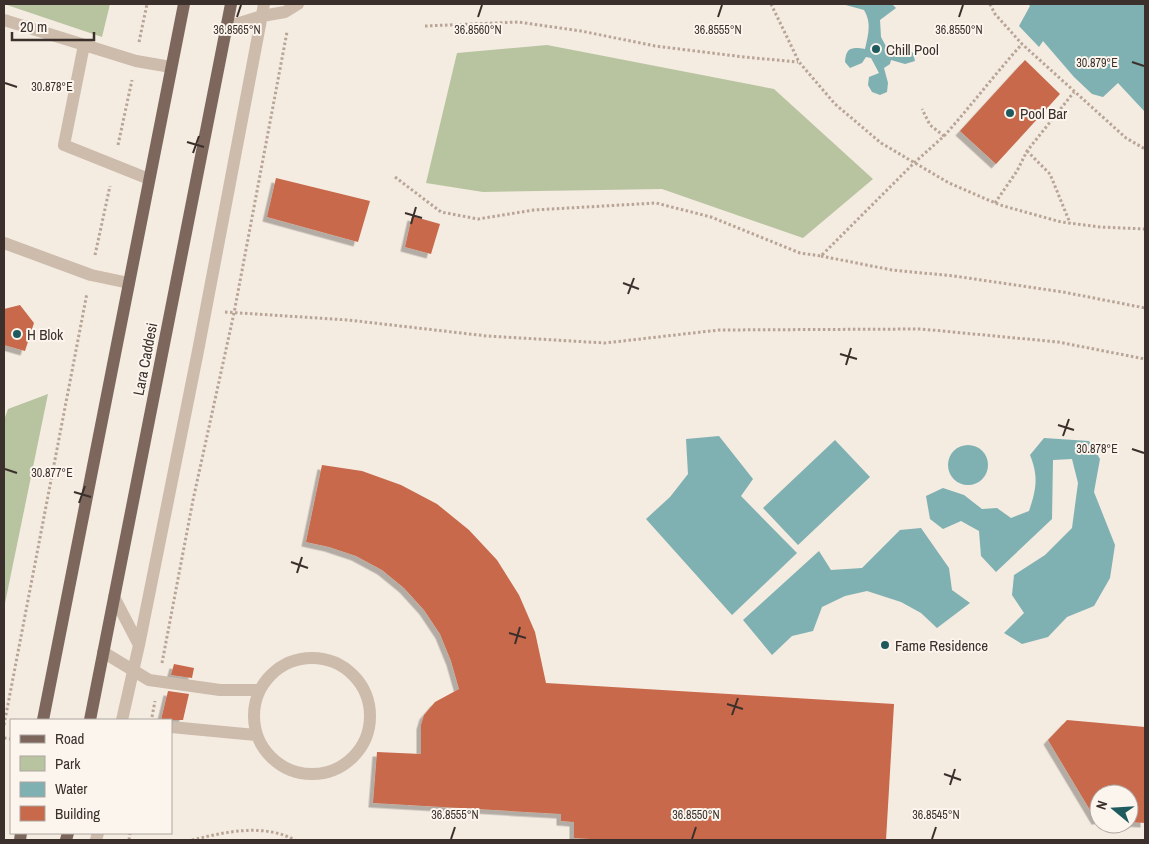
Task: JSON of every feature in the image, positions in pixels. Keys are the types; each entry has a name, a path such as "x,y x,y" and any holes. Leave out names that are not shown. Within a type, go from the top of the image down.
{"main road":[{"name":"Lara Caddesi","path":"43,719 184,4"},
{"name":"Lara Caddesi","path":"90,719 231,4"}],"street":[{"path":"227,27 263,10 294,7"},
{"path":"122,719 139,645 206,308 263,10"},
{"path":"4,20 136,61 171,67"},
{"path":"84,45 64,145 149,179"},
{"path":"4,243 91,275 129,283"},
{"path":"114,597 139,645"},
{"path":"104,652 133,672 149,680 220,690 260,690"},
{"path":"317,657 339,664 357,678 369,698 371,721 365,743 350,761 330,772 308,775 285,769 268,755 256,735 254,712 260,690 274,672 294,660 317,657"},
{"path":"172,727 256,735"}],"path":[{"path":"4,725 91,275 136,61 146,4"},
{"path":"771,4 799,62 835,104 881,143 914,163 949,183 995,203 1061,222 1100,228 1145,230"},
{"path":"990,4 995,14 1022,44 1126,138 1145,149"},
{"path":"152,719 193,500 234,313 294,7"},
{"path":"426,26 518,22 580,31 655,46 799,62"},
{"path":"822,256 914,163 944,136 969,109 1022,44"},
{"path":"995,203 1017,171 1027,151 1074,92"},
{"path":"922,109 930,125 944,136"},
{"path":"1027,151 1050,174 1070,223"},
{"path":"395,177 441,212 478,218 534,210 656,203 711,217 800,253 892,270 954,276 1063,292 1145,308"},
{"path":"206,308 234,313 348,320 487,336 605,343 719,330 921,328 1058,342 1145,358"},
{"path":"192,840 229,831 268,830 295,840"}],"green space":[{"path":"4,4 110,4 102,37"},
{"path":"547,45 774,89 873,179 803,238 662,189 483,192 426,183 457,53"},
{"path":"48,394 4,608 4,420 8,409"}],"water":[{"name":"Chill Pool","path":"842,4 892,4 896,8 880,20 881,37 889,52 906,47 913,53 915,61 905,64 891,60 890,64 884,68 888,83 887,92 880,95 872,92 868,85 869,77 879,73 871,58 866,57 862,63 850,68 845,62 850,49 865,49 869,24 864,10"},
{"path":"1028,4 1145,4 1145,112 1118,83 1103,97 1092,94 1074,77 1043,41 1039,47 1019,26 1030,6"},
{"path":"719,436 753,479 741,496 797,553 732,615 646,519 670,497 688,474 686,439"},
{"path":"1044,438 1089,441 1100,459 1094,492 1115,545 1110,578 1094,606 1067,617 1048,637 1022,644 1004,633 1024,613 1012,595 1014,575 1045,555 1072,528 1078,483 1072,459 1053,460 1052,519 996,572 981,556 979,531 961,521 943,529 930,519 926,496 943,488 964,495 982,509 997,508 1011,518 1029,511 1036,483 1035,470 1030,455"},
{"path":"835,440 870,477 798,545 763,508"},
{"path":"968,445 979,448 985,454 988,465 985,476 979,482 968,485 957,482 951,476 948,465 951,454 957,448"},
{"path":"921,528 949,568 952,590 970,603 937,628 921,613 901,602 867,591 845,596 822,607 813,631 792,636 772,655 743,620 819,551 831,570 862,568 900,530"}],"building":[{"name":"Pool Bar","path":"1025,60 1060,94 996,164 960,131"},
{"path":"276,178 370,201 358,242 267,217"},
{"path":"412,216 440,224 431,254 405,247"},
{"name":"H Blok","path":"20,305 34,323 25,351 4,345 4,309"},
{"path":"322,465 362,471 401,485 437,504 469,530 497,560 519,595 535,632 546,683 894,704 886,840 606,840 574,838 574,822 561,821 561,814 373,803 377,752 421,754 421,725 424,715 435,702 459,689 451,661 440,634 424,610 404,588 382,570 356,556 306,542"},
{"path":"174,664 194,668 192,678 171,675"},
{"path":"168,691 189,694 183,720 161,719"},
{"path":"1067,720 1145,727 1145,823 1139,823 1139,784 1089,784 1089,808 1048,740"}],"place":[{"name":"Chill Pool","path":"876,49"},
{"name":"Pool Bar","path":"1010,113"},
{"name":"H Blok","path":"17,334"},
{"name":"Fame Residence","path":"885,645"}]}
